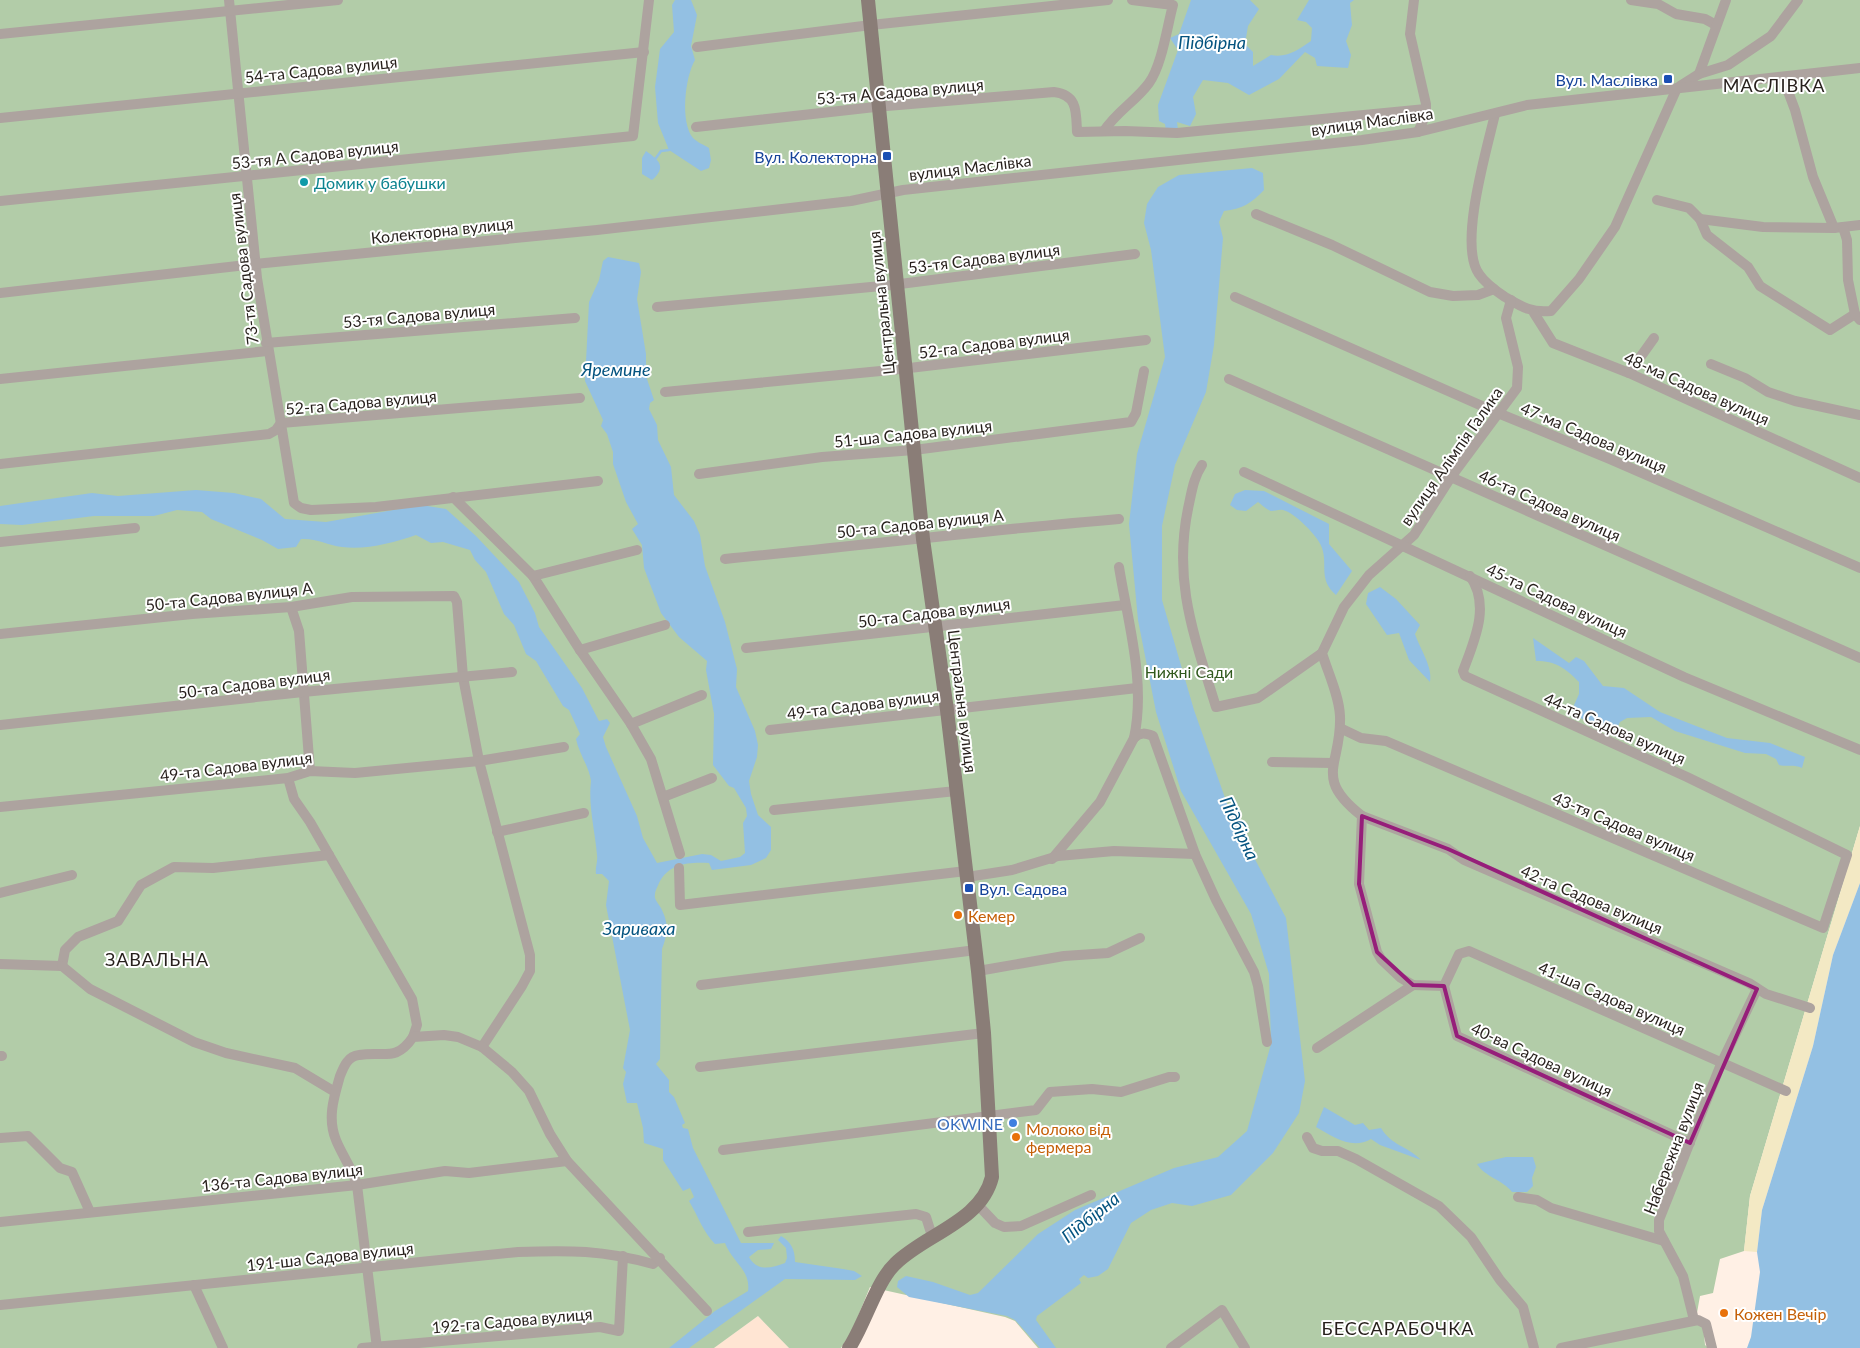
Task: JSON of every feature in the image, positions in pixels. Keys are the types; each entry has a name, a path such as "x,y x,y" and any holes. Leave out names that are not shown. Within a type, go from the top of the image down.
{"street":[{"path":"0,34 230,5 338,0"},
{"path":"644,52 649,0"},
{"name":"Центральна вулиця","path":"849,1348 864,1323 885,1276 909,1252 978,1205 987,1194 992,1177 990,1118 976,950 947,710 923,539 886,194 880,107 868,0"},
{"path":"697,47 871,25 1108,0"},
{"path":"1104,131 1118,112 1148,84 1154,74 1173,5 1132,0"},
{"path":"1414,0 1410,34 1426,109 1418,132"},
{"path":"1631,0 1658,4 1676,14 1705,19 1716,25"},
{"path":"1699,74 1726,0"},
{"path":"1494,114 1476,196 1471,240 1472,256 1479,274 1494,289 1534,312 1551,311 1579,278 1615,227 1677,88 1699,74 1728,66 1771,36 1798,0"},
{"name":"73-тя Садова вулиця","path":"230,5 255,264 267,347 294,502 301,508 312,510 376,507 453,497"},
{"name":"54-та Садова вулиця","path":"0,118 644,52"},
{"name":"53-тя А Садова вулиця","path":"0,201 633,136 644,52"},
{"name":"вулиця Маслівка","path":"886,194 903,190 1112,166 1362,140 1418,132 1527,105 1860,68"},
{"path":"1657,200 1689,208 1700,219 1708,235 1748,267 1760,286 1830,330 1857,317 1848,280 1847,240 1838,227 1813,176 1795,110 1783,78"},
{"name":"53-тя А Садова вулиця","path":"696,127 880,107 1054,92 1066,94 1073,103 1078,132 1104,131"},
{"path":"1104,131 1177,133 1426,109"},
{"name":"Колекторна вулиця","path":"0,293 255,264 597,230 852,201 886,194"},
{"path":"1256,214 1332,245 1430,292 1453,296 1478,295 1494,289"},
{"path":"1700,219 1763,227 1838,227 1860,225"},
{"name":"53-тя Садова вулиця","path":"657,307 896,284 1135,254"},
{"name":"47-ма Садова вулиця","path":"1236,297 1498,413 1610,459 1860,568"},
{"name":"вулиця Алімпія Галика","path":"1322,653 1344,606 1369,575 1414,535 1451,477 1517,388 1518,367 1506,318 1511,300"},
{"name":"48-ма Садова вулиця","path":"1534,312 1553,343 1629,374 1860,478"},
{"name":"53-тя Садова вулиця","path":"0,379 267,347 574,318"},
{"path":"1629,374 1654,338"},
{"name":"52-га Садова вулиця","path":"666,392 905,368 1146,340"},
{"path":"1711,364 1745,378 1768,392 1795,402 1860,416"},
{"name":"51-ша Садова вулиця","path":"699,474 822,458 914,450 1131,422 1136,413 1144,371"},
{"name":"46-та Садова вулиця","path":"1228,380 1860,658"},
{"name":"52-га Садова вулиця","path":"0,464 269,434 276,430 280,423 580,398"},
{"path":"1202,465 1196,474 1186,515 1182,539 1182,572 1188,617 1216,707 1258,698 1322,653 1336,694 1340,714 1340,728 1333,763 1333,777 1337,792 1346,804 1362,816 1359,884 1378,952 1382,959 1401,978 1413,985 1444,986"},
{"name":"45-та Садова вулиця","path":"1244,472 1684,677 1860,750"},
{"path":"453,497 598,481"},
{"path":"453,497 533,576 630,724 651,759 680,854"},
{"name":"50-та Садова вулиця А","path":"725,559 923,539 981,530 1119,519"},
{"path":"0,542 135,528"},
{"path":"533,576 637,550"},
{"path":"1052,859 1100,802 1134,735 1138,714 1137,688 1133,644 1119,567"},
{"name":"44-та Садова вулиця","path":"1470,576 1477,589 1481,609 1478,627 1463,671 1465,676 1688,777 1847,855"},
{"name":"50-та Садова вулиця А","path":"0,634 192,614 291,607 352,597 450,595 454,596 457,602 463,677"},
{"name":"50-та Садова вулиця","path":"746,648 936,628 1125,604"},
{"path":"291,607 299,631 310,770"},
{"path":"580,650 665,625"},
{"name":"50-та Садова вулиця","path":"0,725 303,692 512,672"},
{"path":"463,677 479,761 530,956 530,971 511,1006 482,1047"},
{"name":"49-та Садова вулиця","path":"770,730 1137,688"},
{"path":"630,724 702,695"},
{"name":"43-тя Садова вулиця","path":"1340,728 1361,738 1386,741 1823,928 1847,855"},
{"path":"1134,735 1144,733 1153,736 1195,854 1216,900 1254,972 1267,1042"},
{"name":"49-та Садова вулиця","path":"0,807 288,778 310,770 354,773 479,761 564,747"},
{"path":"1272,762 1333,763"},
{"path":"288,778 294,799 329,855 412,1000 417,1024 413,1036 398,1053 388,1056 358,1055 351,1057 343,1068 330,1114 336,1139 352,1168 357,1184 376,1347"},
{"path":"663,797 712,778"},
{"path":"774,810 956,791"},
{"path":"498,832 584,813"},
{"name":"42-га Садова вулиця","path":"1362,816 1448,850 1464,860 1749,983 1766,994 1810,1008"},
{"path":"679,868 680,905 1012,870 1058,856 1114,851 1195,854"},
{"path":"62,966 65,950 78,937 118,921 141,885 174,867 213,868 329,855"},
{"path":"0,893 72,874"},
{"path":"978,971 1064,956 1108,952 1140,938"},
{"path":"701,985 976,950"},
{"name":"41-ша Садова вулиця","path":"1444,986 1459,954 1469,951 1585,1000 1722,1064 1786,1091"},
{"path":"0,964 62,966 90,989 194,1042 226,1053 295,1068 335,1092"},
{"path":"1317,1048 1413,985"},
{"name":"40-ва Садова вулиця","path":"1444,986 1458,1036 1690,1143"},
{"name":"Набережна вулиця","path":"1694,1320 1683,1276 1659,1232 1659,1220 1722,1064 1757,989"},
{"path":"700,1067 984,1033"},
{"path":"413,1036 458,1036 482,1047 512,1072 529,1091 550,1134 567,1161 708,1311"},
{"path":"723,1150 990,1118 1036,1110 1050,1092 1059,1090 1121,1092 1169,1077 1175,1077"},
{"path":"0,1138 28,1136 60,1168 72,1172 90,1212"},
{"path":"1307,1137 1313,1148 1322,1151 1338,1151 1356,1159 1439,1206 1471,1237 1500,1280 1524,1306 1534,1348"},
{"name":"136-та Садова вулиця","path":"0,1222 357,1184 445,1171 468,1173 567,1161"},
{"path":"978,1205 995,1223 1004,1227 1021,1226 1091,1195"},
{"path":"1518,1197 1537,1200 1551,1208 1664,1241"},
{"path":"748,1232 916,1214 926,1217 932,1236"},
{"name":"191-ша Садова вулиця","path":"0,1305 366,1266 535,1252 570,1250 623,1256 653,1264 660,1258"},
{"name":"192-га Садова вулиця","path":"362,1348 600,1327 619,1331 623,1256"},
{"path":"194,1285 223,1348"},
{"path":"1171,1348 1222,1310 1245,1348"},
{"path":"1561,1348 1694,1320 1706,1324 1712,1348"}],"highlighted area":[{"path":"1362,816 1448,849 1757,989 1690,1143 1457,1036 1444,986 1413,985 1377,952 1359,884"}],"shaded area":[{"path":"758,1316 789,1348 714,1348"}],"green space":[{"name":"Нижні Сади","path":"0,0 1860,0 1860,826 1750,1196 1744,1251 1720,1259 1713,1293 1700,1296 1695,1324 1703,1324 1705,1345 1709,1348 1038,1348 1015,1321 1005,1317 870,1287 852,1331 841,1348 789,1348 758,1316 714,1348 0,1348"}],"sand":[{"path":"1860,826 1860,883 1833,955 1813,1046 1762,1210 1757,1252 1744,1251 1750,1196"}],"water":[{"path":"675,0 691,0 697,15 691,46 695,60 689,77 685,111 686,121 693,138 709,148 711,160 709,168 701,171 669,150 658,123 655,87 660,49 674,32 672,5"},
{"name":"Підбірна","path":"1191,0 1250,0 1259,9 1248,26 1245,44 1253,52 1253,66 1271,55 1277,56 1292,52 1311,41 1312,28 1306,22 1297,20 1309,0 1354,0 1350,3 1352,25 1346,41 1351,55 1348,68 1317,66 1315,58 1305,52 1279,79 1249,95 1228,83 1203,80 1193,97 1196,114 1190,126 1177,122 1178,130 1166,131 1165,124 1159,121 1158,105 1178,50 1170,38 1179,34"},
{"path":"646,151 660,164 657,175 652,180 642,174 642,158"},
{"path":"1252,168 1263,173 1264,190 1246,205 1224,211 1219,222 1223,238 1214,345 1206,392 1175,465 1162,526 1162,600 1194,710 1230,812 1286,918 1305,1081 1299,1113 1273,1153 1231,1195 1192,1206 1172,1203 1151,1210 1131,1223 1108,1269 1098,1276 1088,1278 1084,1275 1079,1279 1081,1283 1037,1316 1036,1320 1056,1348 1040,1348 1015,1320 1007,1316 909,1297 897,1287 898,1281 906,1276 933,1282 970,1295 978,1293 1038,1234 1075,1210 1174,1168 1218,1157 1247,1131 1271,1044 1269,974 1251,914 1181,791 1156,712 1138,620 1129,524 1137,454 1165,357 1151,250 1144,223 1147,204 1158,187 1179,175"},
{"path":"608,257 639,263 641,272 637,299 646,354 646,376 654,400 650,403 649,409 657,425 658,440 671,467 674,495 694,521 700,535 705,566 725,622 737,669 736,687 755,731 758,745 757,757 749,781 751,794 758,815 771,827 771,850 766,858 751,865 712,870 709,863 680,865 668,871 659,883 655,892 655,898 664,914 667,929 662,949 660,1059 656,1064 669,1080 669,1092 674,1097 685,1123 682,1125 683,1128 688,1129 693,1148 741,1243 774,1243 771,1249 758,1250 749,1257 752,1262 765,1268 785,1263 787,1258 786,1248 778,1240 781,1236 792,1246 795,1262 854,1271 862,1276 855,1280 785,1279 689,1348 669,1348 715,1311 748,1291 747,1277 725,1243 715,1244 707,1234 689,1201 694,1197 690,1188 683,1191 663,1160 663,1149 644,1143 643,1128 637,1103 627,1103 623,1084 626,1072 623,1068 630,1030 606,905 609,881 602,874 596,874 597,858 591,809 591,781 576,739 580,734 569,710 563,706 536,661 526,654 514,625 504,614 486,572 475,560 470,550 443,542 431,543 416,535 389,543 360,548 342,547 301,539 296,547 278,549 262,540 211,519 202,512 177,510 154,516 94,516 22,525 0,524 0,506 92,493 118,496 196,490 234,493 261,499 285,519 326,522 421,505 446,509 476,536 519,582 535,613 539,627 582,688 599,721 607,719 610,723 603,737 606,747 637,816 643,838 657,863 702,854 711,855 721,861 740,857 745,853 743,823 747,816 746,808 734,788 729,786 713,765 714,714 706,670 707,661 679,637 661,613 644,568 642,545 632,529 638,524 626,502 613,464 613,452 607,434 601,426 603,420 585,381 589,302 599,280 603,261"},
{"path":"1245,490 1264,491 1329,524 1329,544 1352,571 1336,595 1330,589 1325,578 1322,548 1311,532 1293,515 1283,510 1271,511 1258,502 1246,511 1237,510 1230,505 1235,494"},
{"path":"1380,587 1396,599 1420,625 1415,634 1430,670 1430,682 1409,660 1399,633 1387,635 1366,604 1368,593"},
{"path":"1533,638 1569,663 1576,657 1584,661 1603,686 1624,688 1660,712 1727,738 1770,743 1805,757 1802,768 1779,765 1776,759 1766,754 1745,753 1675,731 1651,717 1627,718 1620,722 1616,730 1604,731 1577,716 1574,705 1579,694 1579,682 1560,666 1549,662 1536,661"},
{"path":"1860,883 1860,1348 1747,1348 1751,1337 1760,1272 1757,1252 1762,1210 1813,1046 1833,955"},
{"path":"1324,1107 1355,1125 1363,1123 1369,1130 1381,1128 1395,1142 1421,1160 1380,1145 1371,1139 1364,1142 1350,1143 1329,1135 1316,1127"},
{"path":"1506,1157 1533,1157 1536,1167 1532,1178 1533,1186 1527,1192 1512,1192 1477,1164"}],"waterway":[{"path":"656,158 661,151 669,150"}],"place":[{"name":"Вул. Маслівка","path":"1668,79"},
{"name":"Вул. Колекторна","path":"887,156"},
{"name":"Домик у бабушки","path":"304,182"},
{"name":"Вул. Садова","path":"969,888"},
{"name":"Кемер","path":"958,915"},
{"name":"OKWINE","path":"1013,1123"},
{"name":"Молоко від фермера","path":"1016,1137"},
{"name":"Кожен Вечір","path":"1724,1313"}],"district":[{"name":"МАСЛІВКА","path":"1774,85"},
{"name":"ЗАВАЛЬНА","path":"157,959"},
{"name":"БЕССАРАБОЧКА","path":"1398,1328"}],"water label":[{"name":"Яремине","path":"616,369"},
{"name":"Зариваха","path":"639,928"}]}
